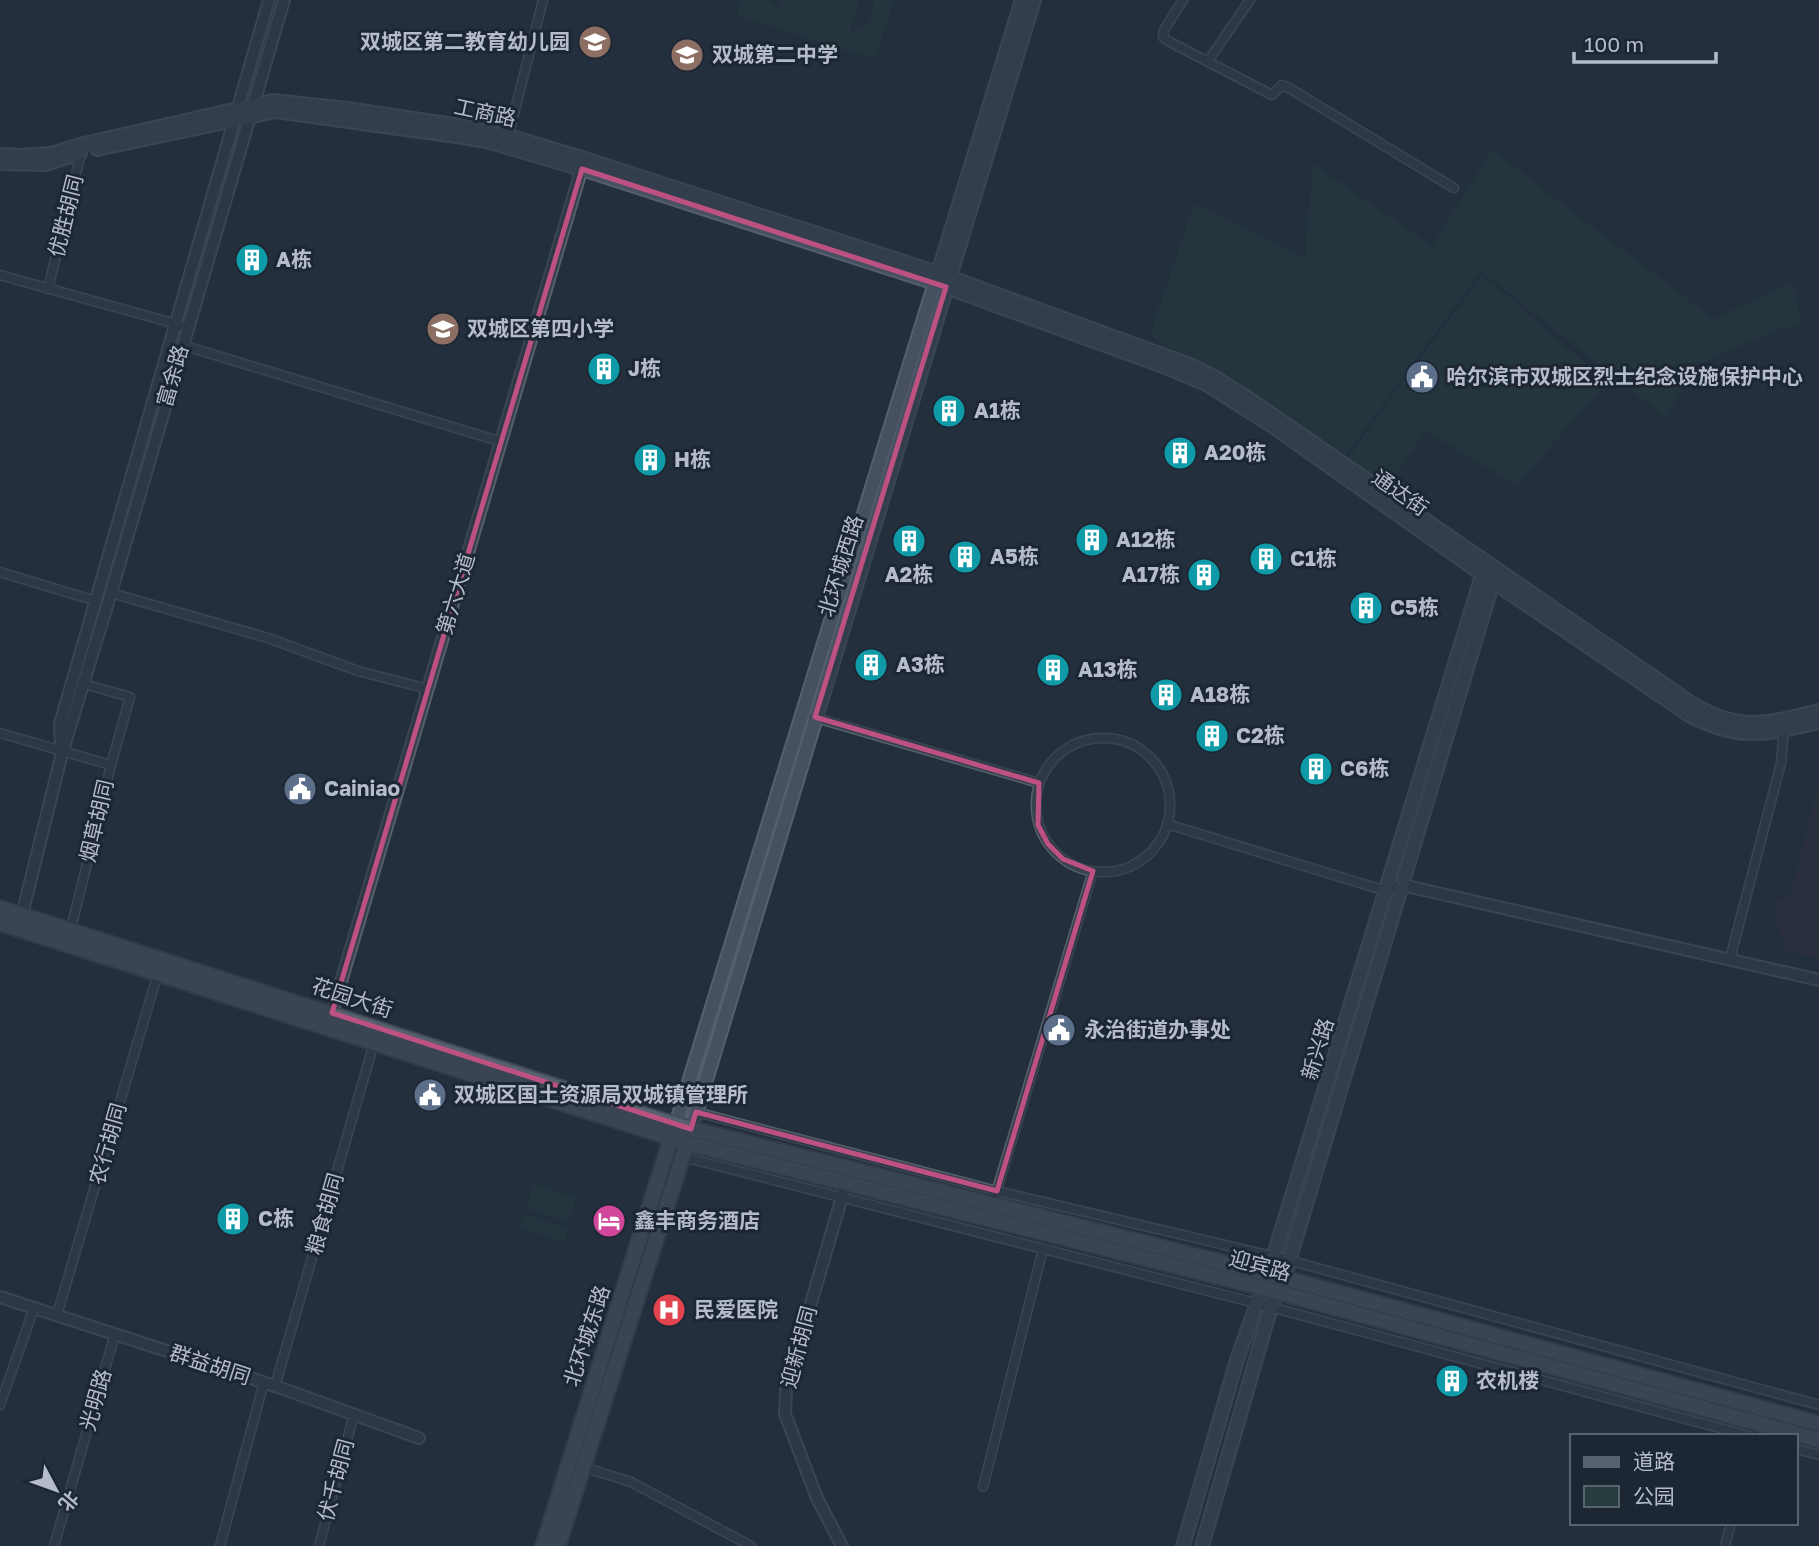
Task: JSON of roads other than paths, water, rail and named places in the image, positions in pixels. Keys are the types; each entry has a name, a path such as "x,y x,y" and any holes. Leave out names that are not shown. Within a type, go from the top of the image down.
{"main road":[{"name":"北环城西路","path":"942,280 1021,0"},
{"name":"北环城西路","path":"674,1131 809,715 942,280 1034,0"},
{"name":"工商路","path":"0,155 51,154 83,148 236,116 252,112 274,101 306,104 460,126 942,280"},
{"name":"工商路","path":"0,163 45,164 83,148"},
{"name":"通达街","path":"942,280 1167,356 1214,377 1490,572 1714,717 1747,724 1819,722"},
{"name":"新兴路","path":"1202,1546 1271,1307 1284,1278 1395,888 1490,572"},
{"name":"通达街","path":"1784,725 1819,711"},
{"name":"北环城西路","path":"687,1143 809,715"},
{"name":"新兴路","path":"1184,1546 1256,1303 1268,1274 1395,888"},
{"name":"花园大街","path":"0,908 20,922 67,946 374,1043 674,1131"},
{"name":"花园大街","path":"0,923 20,922 71,930 332,1013 674,1131 687,1143"},
{"name":"北环城东路","path":"543,1546 674,1131"},
{"name":"北环城东路","path":"558,1546 687,1143"},
{"name":"迎宾路","path":"687,1143 992,1205 1284,1278 1819,1424"},
{"name":"迎宾路","path":"687,1143 844,1191 992,1205 1041,1231 1263,1288 1753,1431 1775,1434"},
{"name":"迎宾路","path":"1798,1437 1819,1440"}],"street":[{"name":"富余路","path":"62,753 60,724 270,0"},
{"name":"富余路","path":"20,922 62,753 284,0"},
{"path":"507,142 543,0"},
{"path":"1183,0 1164,30 1163,37 1272,95 1282,85 1289,88 1454,188"},
{"path":"1208,61 1250,0"},
{"name":"优胜胡同","path":"48,289 83,148"},
{"name":"第六大道","path":"327,1028 583,164"},
{"path":"0,275 187,327"},
{"path":"182,345 502,442"},
{"path":"0,572 96,601"},
{"path":"111,593 268,638 358,671 428,689"},
{"name":"烟草胡同","path":"67,946 130,697 84,684"},
{"path":"809,715 1039,783"},
{"path":"1730,960 1782,763 1784,725"},
{"path":"0,733 111,765"},
{"path":"1089,738 1123,741 1134,745 1153,759 1165,778 1170,801 1167,824 1158,843 1143,859 1124,869 1103,872 1082,869 1063,859 1048,844 1038,825 1035,804 1039,783 1050,763 1067,747 1089,738"},
{"path":"1167,824 1395,888 1819,980"},
{"path":"992,1205 1093,871"},
{"name":"农行胡同","path":"57,1315 158,973"},
{"name":"粮食胡同","path":"220,1546 374,1043"},
{"path":"696,1112 992,1205 1288,1260 1819,1405"},
{"path":"844,1191 1040,1248 1753,1431"},
{"name":"迎新胡同","path":"842,1546 817,1498 785,1414 786,1389 844,1191"},
{"path":"983,1487 1040,1248 1041,1231"},
{"name":"群益胡同","path":"0,1297 270,1384 419,1438"},
{"path":"0,1405 34,1308"},
{"name":"光明路","path":"54,1546 115,1334"},
{"name":"伏千胡同","path":"319,1546 354,1414"},
{"path":"1798,1450 1819,1455"},
{"path":"583,1468 631,1482 751,1546"},
{"path":"1725,1546 1730,1525"}],"place":[{"name":"双城区第二教育幼儿园","path":"595,42"},
{"name":"双城第二中学","path":"687,55"},
{"name":"A栋","path":"252,260"},
{"name":"双城区第四小学","path":"443,329"},
{"name":"J栋","path":"604,369"},
{"name":"哈尔滨市双城区烈士纪念设施保护中心","path":"1422,377"},
{"name":"A1栋","path":"949,411"},
{"name":"A20栋","path":"1180,453"},
{"name":"H栋","path":"650,460"},
{"name":"A12栋","path":"1092,540"},
{"name":"A2栋","path":"909,541"},
{"name":"A5栋","path":"965,557"},
{"name":"C1栋","path":"1266,559"},
{"name":"A17栋","path":"1204,575"},
{"name":"C5栋","path":"1366,608"},
{"name":"A3栋","path":"871,665"},
{"name":"A13栋","path":"1053,670"},
{"name":"A18栋","path":"1166,695"},
{"name":"C2栋","path":"1212,736"},
{"name":"C6栋","path":"1316,769"},
{"name":"Cainiao","path":"300,789"},
{"name":"永治街道办事处","path":"1059,1030"},
{"name":"双城区国土资源局双城镇管理所","path":"430,1095"},
{"name":"C栋","path":"233,1219"},
{"name":"鑫丰商务酒店","path":"609,1221"},
{"name":"民爱医院","path":"669,1310"},
{"name":"农机楼","path":"1452,1381"}]}
